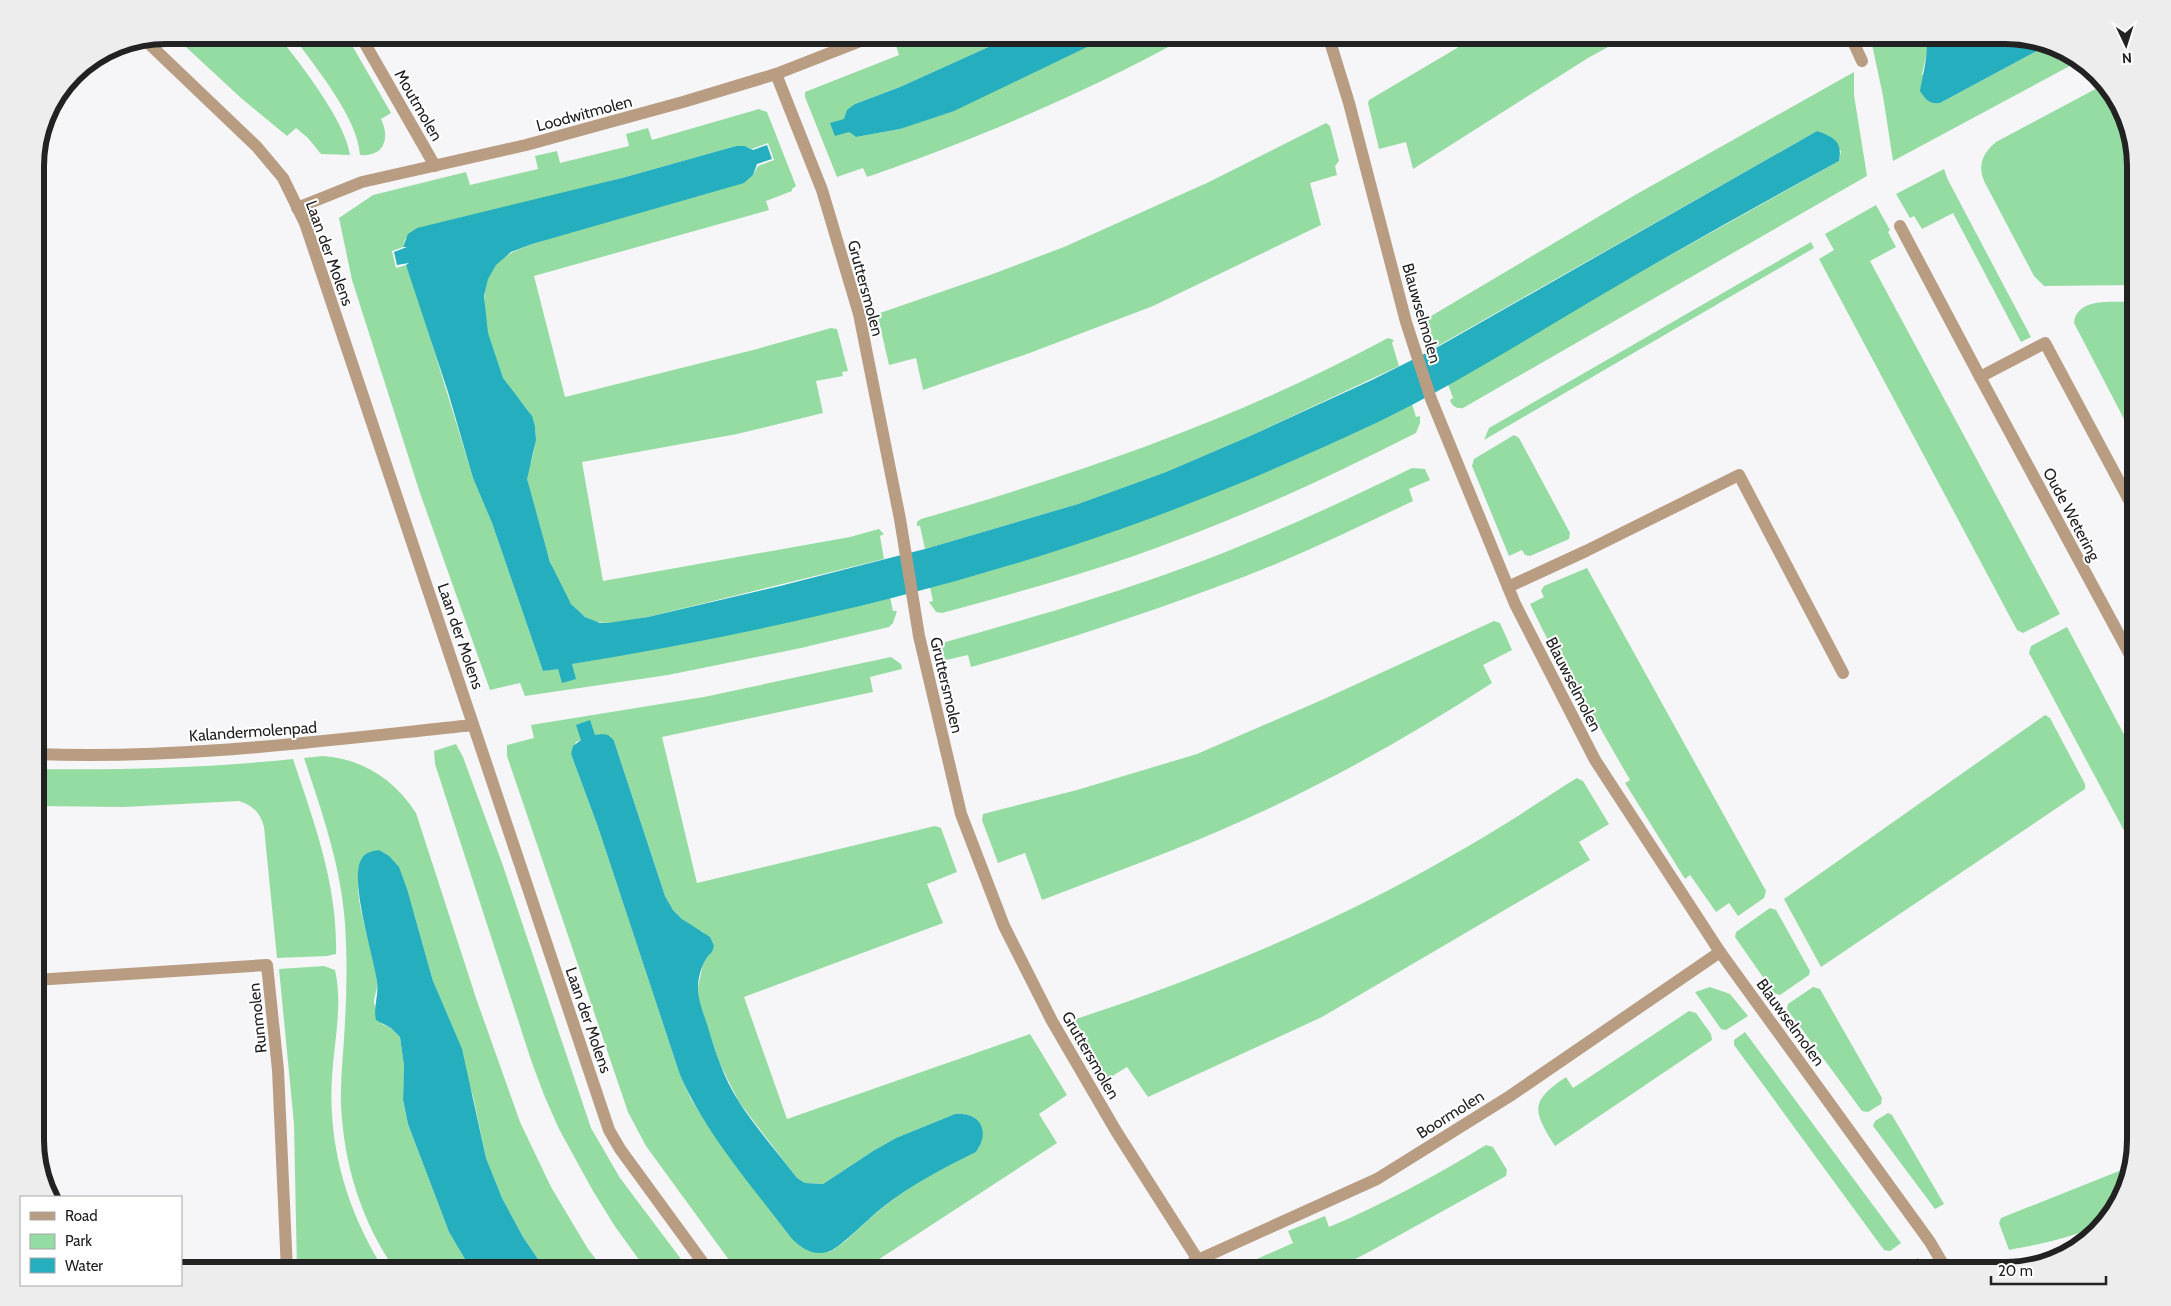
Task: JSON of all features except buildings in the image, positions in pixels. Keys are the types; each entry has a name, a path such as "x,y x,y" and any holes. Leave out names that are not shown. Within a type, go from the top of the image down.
{"street":[{"name":"Moutmolen","path":"365,44 435,166"},
{"name":"Loodwitmolen","path":"298,208 362,182 600,126 776,74 853,44"},
{"name":"Blauwselmolen","path":"1331,44 1352,112 1430,399 1508,587 1595,760 1720,952 1930,1242 1942,1262"},
{"path":"1854,44 1862,61"},
{"name":"Laan der Molens","path":"150,45 257,147 283,178 305,223 609,1130 620,1149 702,1262"},
{"name":"Gruttersmolen","path":"776,74 822,190 859,314 905,548 919,636 961,814 1004,926 1052,1021 1106,1114 1198,1260"},
{"name":"Oude Wetering","path":"1900,226 2127,649"},
{"path":"1980,376 2045,343 2127,497"},
{"path":"1508,587 1586,551 1739,475 1843,672"},
{"name":"Kalandermolenpad","path":"44,754 79,756 177,752 320,743 473,726"},
{"name":"Boormolen","path":"1194,1262 1377,1179 1510,1096 1720,952"},
{"name":"Runmolen","path":"44,979 267,965 278,1070 288,1262"}],"green space":[{"path":"183,44 284,44 331,109 347,141 350,155 321,154 308,138 296,128 287,136 241,98"},
{"path":"299,44 351,44 391,113 381,119 384,126 385,139 383,145 375,153 360,155 352,125 323,76"},
{"path":"895,44 995,44 900,87 855,104 845,118 850,133 856,137 900,129 1092,44 1173,44 1111,76 1032,113 951,146 867,177 863,168 837,177 805,97 805,92 899,55"},
{"path":"1464,44 1614,44 1588,58 1413,169 1406,142 1379,149 1368,103 1369,100"},
{"path":"1872,44 1927,44 1922,74 1940,103 2040,49 2073,64 1893,161 1883,96"},
{"path":"1854,72 1854,95 1867,176 1463,408 1455,407 1452,404 1450,400 1453,398 1448,384 1619,284 1839,161 1841,151 1817,131 1436,347 1428,325 1425,325 1426,319 1635,195"},
{"path":"2099,87 2118,119 2126,150 2127,285 2044,286 2034,276 1985,183 1981,171 1984,156 1996,142"},
{"path":"759,109 767,112 796,186 792,191 766,201 769,210 534,276 565,397 757,349 831,328 837,329 848,371 842,372 843,376 816,381 823,413 737,434 582,462 603,581 850,537 879,529 884,534 880,536 884,559 648,617 619,622 598,622 580,613 562,589 549,559 530,493 527,475 535,446 535,427 530,413 502,377 488,336 484,304 485,289 489,275 496,264 508,255 532,244 753,175 758,166 774,160 768,143 752,149 745,146 736,146 405,239 403,247 392,251 396,268 406,265 416,291 473,478 492,523 543,671 558,668 562,682 571,664 732,633 890,597 893,611 897,611 893,623 889,627 801,648 668,675 525,696 520,683 490,690 420,493 352,280 339,218 373,195 466,172 470,185 538,169 535,156 557,151 560,163 629,146 626,134 648,128 652,140"},
{"path":"1326,123 1330,126 1339,161 1335,166 1337,175 1310,183 1321,225 1153,306 1027,354 923,390 916,358 889,365 878,317 880,313 1064,247 1209,182"},
{"path":"1944,169 1948,180 2031,337 2021,342 1953,213 1922,229 1914,216 1910,218 1896,194"},
{"path":"1876,205 1890,230 1888,232 1896,247 1870,261 2060,614 2023,633 2017,630 1819,259 1834,250 1825,234"},
{"path":"1811,242 1814,248 1484,440 1489,428"},
{"path":"2108,302 2127,302 2127,425 2074,323 2077,314 2082,308"},
{"path":"1388,338 1394,340 1392,343 1399,366 1250,436 1166,472 1078,504 925,549 920,526 917,526 917,522 921,519 1041,483 1159,441 1275,394"},
{"path":"1412,404 1416,417 1420,416 1420,423 1416,433 1311,484 1204,530 1131,557 942,613 936,612 929,602 933,601 930,587 1036,557 1174,508 1311,452"},
{"path":"1514,435 1519,438 1570,533 1569,539 1530,556 1525,555 1522,550 1509,556 1472,466 1474,459"},
{"path":"1412,468 1425,469 1430,480 1409,489 1413,501 1267,568 1076,636 971,667 968,655 937,662 942,643 1088,600 1205,560 1295,523"},
{"path":"1587,568 1766,891 1764,898 1738,916 1729,903 1716,912 1690,875 1685,879 1625,783 1630,780 1599,726 1594,728 1530,604 1544,597 1541,591 1544,586"},
{"path":"1494,621 1500,623 1512,650 1483,665 1492,683 1372,756 1278,804 1196,841 1042,900 1025,853 998,863 982,820 983,814 1077,790 1197,754 1324,699"},
{"path":"2067,627 2127,740 2127,836 2029,653 2031,646"},
{"path":"891,657 901,664 902,669 870,677 873,692 662,737 697,883 935,826 941,828 957,872 927,884 943,923 744,997 787,1119 1030,1034 1067,1095 1039,1114 1057,1143 875,1262 730,1262 646,1146 628,1112 507,756 507,745 534,738 531,725 704,697","holes":["581,740 614,741 665,896 673,910 694,928 703,932 714,946 703,964 698,987 699,1001 719,1062 739,1102 797,1178 805,1183 823,1184 896,1138 955,1114 970,1116 980,1125 982,1137 976,1152 907,1190 879,1210 829,1252 792,1239 710,1129 691,1099 680,1075 598,827 571,754 576,742"]},
{"path":"2045,715 2050,718 2085,784 2085,789 1821,967 1784,899"},
{"path":"456,744 463,757 502,863 591,1128 620,1178 683,1262 641,1262 593,1191 559,1129 531,1060 435,764 434,751"},
{"path":"323,756 338,758 364,766 398,790 416,813 476,998 520,1122 551,1187 588,1249 598,1262 540,1262 523,1237 502,1198 486,1158 473,1096 433,981 414,914 362,857 358,888 363,920 375,967 377,985 375,1005 382,1024 391,1028 400,1037 404,1066 403,1101 408,1124 449,1232 467,1262 390,1262 384,1252 373,1232 356,1192 346,1149 341,1105 347,972 343,902 330,839 304,758"},
{"path":"293,759 309,806 329,879 336,929 336,954 277,958 264,827 258,814 248,805 239,801 124,807 44,806 44,769 164,768"},
{"path":"1577,778 1583,781 1609,824 1579,842 1590,860 1322,1017 1148,1097 1127,1067 1106,1080 1074,1026 1076,1019 1121,1004 1255,952 1386,892 1459,852"},
{"path":"1770,908 1776,910 1810,971 1809,975 1780,995 1774,993 1735,937 1736,932"},
{"path":"324,966 335,970 338,996 331,1101 336,1149 348,1195 366,1239 378,1260 377,1262 297,1262 294,1124 279,969"},
{"path":"1710,987 1730,994 1748,1016 1726,1030 1721,1029 1695,992"},
{"path":"1813,987 1820,989 1882,1098 1881,1104 1868,1112 1862,1111 1787,1009 1788,1004"},
{"path":"1689,1011 1696,1013 1711,1034 1712,1040 1555,1146 1539,1115 1540,1101 1546,1093 1566,1077 1573,1088"},
{"path":"1745,1032 1901,1243 1890,1251 1884,1250 1734,1045 1734,1040"},
{"path":"1888,1113 1892,1115 1944,1204 1935,1209 1873,1126 1875,1121"},
{"path":"1486,1145 1493,1147 1507,1170 1506,1176 1349,1262 1250,1262 1293,1243 1288,1231 1325,1216 1329,1227 1370,1209 1448,1168"},
{"path":"2124,1169 2111,1201 2092,1227 2086,1230 2053,1241 2009,1250 1999,1223 2001,1218"},
{"path":"1918,1258 1919,1262 1910,1262"}],"water":[{"path":"995,44 1093,44 954,111 900,129 856,137 849,132 835,136 830,123 844,119 847,110 855,104 900,87"},
{"path":"1927,44 1978,44 1987,46 1991,44 2005,44 2040,49 1940,103 1928,101 1920,91"},
{"path":"1817,131 1828,135 1836,141 1840,149 1839,161 1654,264 1432,394 1376,423 1313,452 1186,505 1121,529 987,572 919,591 780,624 710,639 572,664 576,679 562,683 558,669 543,671 492,523 473,478 448,392 406,265 409,263 397,265 394,252 407,247 403,247 408,234 417,228 622,178 736,146 745,146 753,150 767,145 772,159 757,164 753,175 744,183 532,244 511,252 496,265 488,279 484,296 488,333 503,378 532,416 535,426 536,440 527,479 550,562 571,604 585,617 600,623 608,623 648,617 925,549 1078,504 1166,472 1372,380 1436,348"},
{"path":"590,720 595,735 606,735 614,741 665,896 673,910 682,919 710,937 714,946 700,973 698,992 716,1054 733,1093 797,1178 805,1183 823,1184 896,1138 955,1114 971,1116 977,1120 983,1130 983,1137 976,1152 940,1170 905,1191 830,1251 819,1253 809,1251 792,1239 717,1140 703,1119 680,1075 598,827 571,754 573,746 581,740 576,725"},
{"path":"379,850 389,856 399,867 433,981 462,1049 486,1158 502,1198 523,1237 540,1262 467,1262 449,1232 408,1124 403,1100 404,1066 400,1037 391,1028 376,1020 377,982 363,918 358,883 362,858 372,851"}]}
